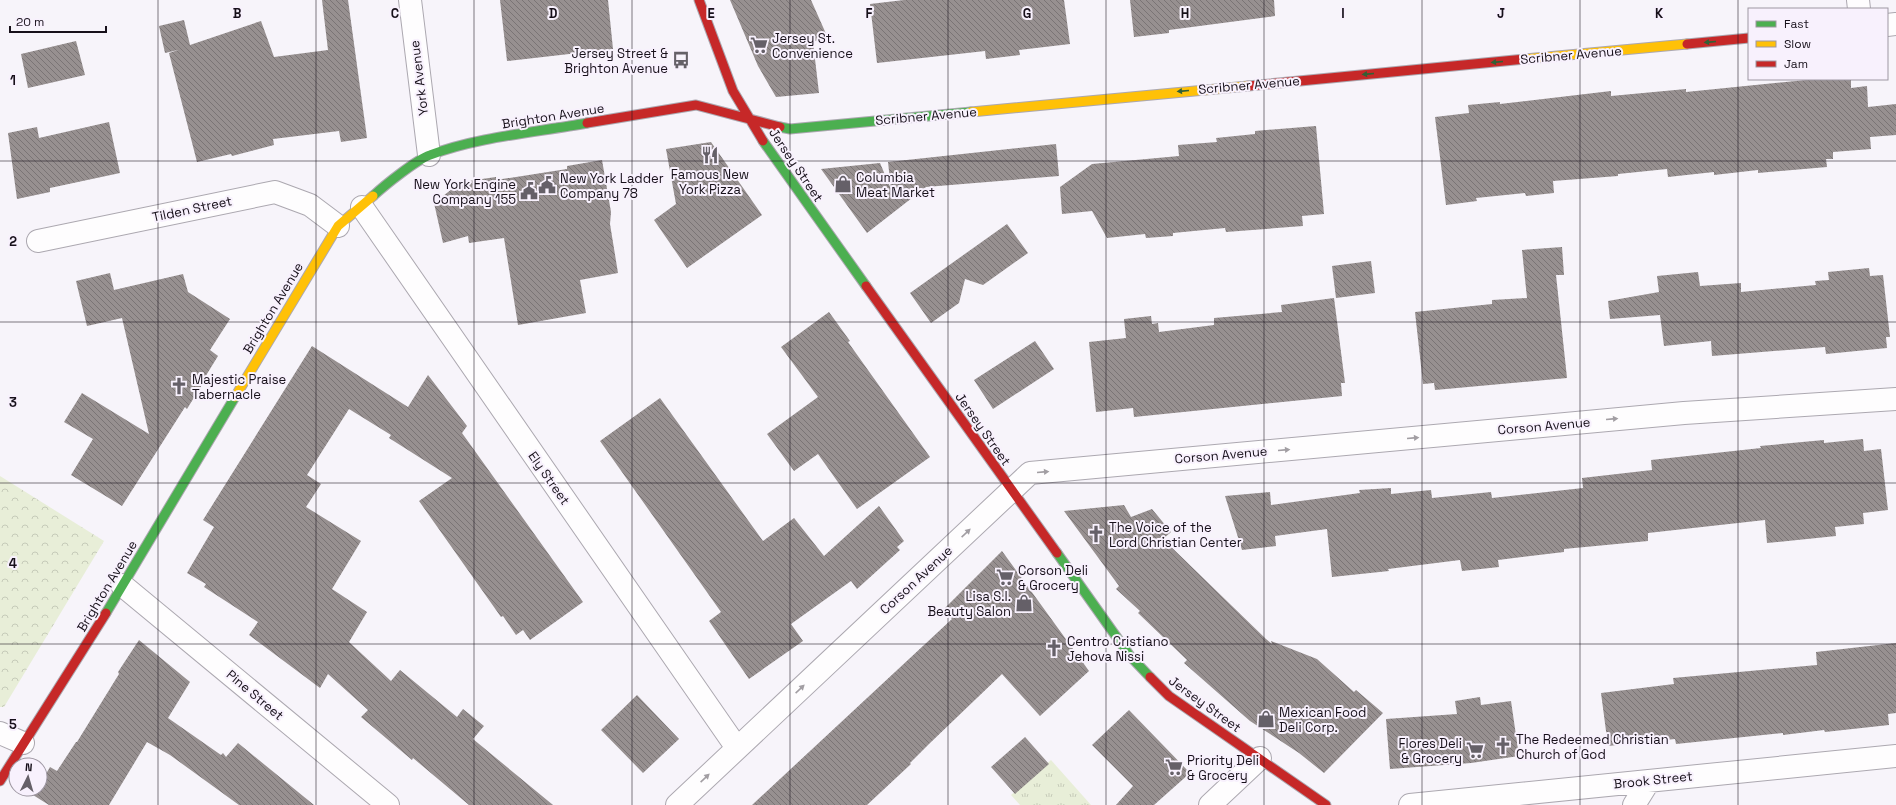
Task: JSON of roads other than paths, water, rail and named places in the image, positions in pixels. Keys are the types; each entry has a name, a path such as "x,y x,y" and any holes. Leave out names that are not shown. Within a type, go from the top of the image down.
{"street":[{"name":"York Avenue","path":"410,0 429,156"},
{"name":"Jersey Street","path":"699,0 733,91 769,151 1119,641 1143,670 1169,696 1326,805"},
{"name":"Scribner Avenue","path":"750,119 790,128 1748,38"},
{"name":"Brighton Avenue","path":"0,780 90,640 338,226 362,207 384,186 429,156 477,142 696,105 750,119"},
{"name":"Tilden Street","path":"38,241 275,192 310,205 338,226"},
{"name":"Ely Street","path":"362,207 737,748"},
{"name":"Corson Avenue","path":"677,805 1030,473 1684,413 1896,398"},
{"name":"Pine Street","path":"122,585 388,805"},
{"path":"0,733 23,743"},
{"name":"Brook Street","path":"1410,805 1896,756"},
{"path":"1210,805 1260,758"},
{"path":"1634,805 1649,781"}],"place":[{"name":"Jersey St. Convenience","path":"759,45"},
{"name":"Jersey Street & Brighton Avenue","path":"681,60"},
{"name":"Famous New York Pizza","path":"710,155"},
{"name":"Columbia Meat Market","path":"843,184"},
{"name":"New York Ladder Company 78","path":"547,185"},
{"name":"New York Engine Company 155","path":"529,191"},
{"name":"Majestic Praise Tabernacle","path":"179,386"},
{"name":"The Voice of the Lord Christian Center","path":"1096,534"},
{"name":"Corson Deli & Grocery","path":"1005,577"},
{"name":"Lisa S.I. Beauty Salon","path":"1024,603"},
{"name":"Centro Cristiano Jehova Nissi","path":"1054,648"},
{"name":"Mexican Food Deli Corp.","path":"1266,719"},
{"name":"The Redeemed Christian Church of God","path":"1503,746"},
{"name":"Flores Deli & Grocery","path":"1475,750"},
{"name":"Priority Deli & Grocery","path":"1174,767"}]}
